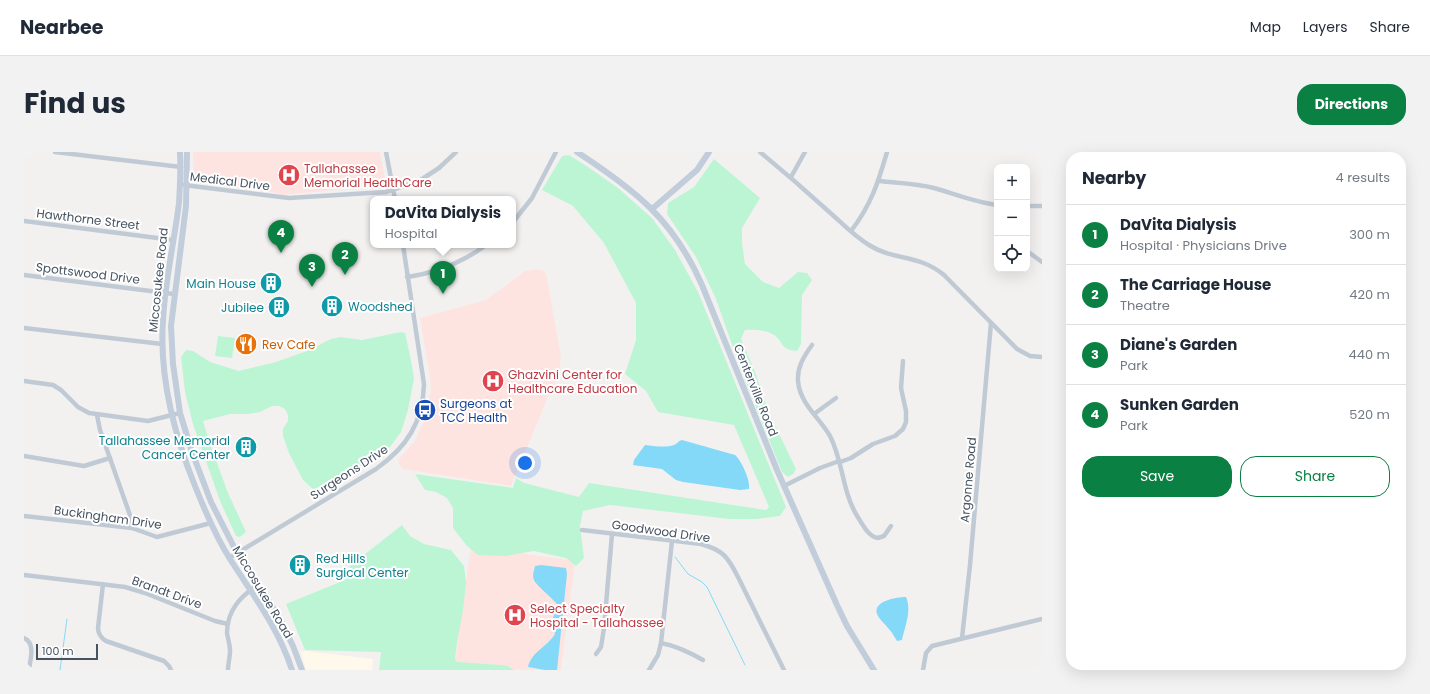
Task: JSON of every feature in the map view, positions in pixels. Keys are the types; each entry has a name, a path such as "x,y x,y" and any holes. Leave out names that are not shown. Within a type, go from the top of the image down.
{"street":[{"path":"55,152 181,167"},
{"name":"Miccosukee Road","path":"180,152 180,184 165,293 162,344 164,370 172,415 192,479 211,523 229,558 273,625 292,670"},
{"name":"Miccosukee Road","path":"188,152 187,185 171,326 174,379 180,413 192,452 211,502 237,553 272,606 287,633 302,670"},
{"path":"386,152 394,196"},
{"name":"Medical Drive","path":"180,184 289,198 386,192 411,185 427,177 456,152"},
{"path":"516,218 532,198 556,152"},
{"name":"Centerville Road","path":"576,152 612,176 652,209 674,236 696,271 784,486 847,626 874,670"},
{"path":"652,209 697,170 709,152"},
{"path":"760,152 791,177 862,241 876,249 925,262 937,269 961,291 1017,349 1024,354 1034,357 1042,357"},
{"path":"791,177 805,152"},
{"path":"851,231 867,209 879,181 887,152"},
{"path":"879,181 920,185 972,200 994,204"},
{"path":"1030,206 1042,206"},
{"name":"Hawthorne Street","path":"24,221 173,240"},
{"name":"Surgeons Drive","path":"229,558 390,459 399,450 412,432 422,406 424,384 403,248"},
{"path":"407,277 432,272 448,266 481,248"},
{"path":"1030,253 1042,262"},
{"path":"169,270 177,271"},
{"name":"Spottswood Drive","path":"24,275 174,294"},
{"name":"Argonne Road","path":"962,638 970,565 991,323"},
{"path":"163,325 165,336 172,344"},
{"path":"24,328 162,344"},
{"path":"812,345 800,363 798,381 802,396 830,437 840,461 846,491 851,506 870,535 878,538 884,536 891,526"},
{"path":"784,486 820,468 852,458 873,444 895,436 903,429 906,422 906,411 901,388 902,361"},
{"path":"24,381 53,385 61,390 82,410 97,415 148,421 180,413"},
{"path":"814,414 836,398"},
{"path":"97,415 99,426 131,518 132,528"},
{"path":"24,456 84,466 110,458"},
{"name":"Buckingham Drive","path":"24,516 132,528 157,536 173,534 211,523"},
{"name":"Goodwood Drive","path":"582,530 672,541 710,547 722,552 737,575 784,670"},
{"path":"596,654 601,647 604,628 612,534"},
{"path":"649,670 658,655 662,643 672,541"},
{"name":"Brandt Drive","path":"24,575 103,584 136,590 215,621 228,624"},
{"path":"103,584 98,628 101,637 106,641 164,661 171,670"},
{"path":"228,670 230,652 228,624 234,607 242,597 258,585"},
{"path":"923,670 926,653 932,646 1042,619"},
{"path":"24,638 30,641 32,649 29,670"},
{"path":"662,643 686,650 703,660"}],"shaded area":[{"name":"Tallahassee Memorial HealthCare","path":"193,152 380,152 386,185 283,195 199,182 194,177"},
{"name":"Ghazvini Center for Healthcare Education","path":"536,269 544,271 547,278 561,357 559,375 550,392 511,486 403,469 398,460 415,441 427,413 431,388 420,318 486,300 525,271"},
{"name":"Select Specialty Hospital - Tallahassee","path":"471,546 575,561 561,670 454,669"},
{"path":"305,651 373,659 372,670 306,670 301,652"}],"green space":[{"path":"569,155 618,188 652,218 675,250 698,292 786,507 780,516 757,519 729,519 610,505 583,511 580,526 584,558 576,566 566,558 534,551 505,556 478,555 467,546 453,528 453,508 447,498 436,492 425,490 415,474 513,488 516,478 524,483 579,497 589,483 766,510 769,507 734,425 658,412 646,391 625,374 636,340 636,303 604,243 573,206 542,190 562,156"},
{"path":"714,159 760,198 742,228 742,243 745,264 763,282 779,288 798,272 807,273 812,280 802,295 801,344 797,351 788,349 774,335 764,331 745,330 741,339 755,372 769,413 796,469 793,474 788,477 782,472 742,373 716,299 696,257 667,214 668,203 694,187"},
{"path":"401,332 405,333 414,379 408,410 401,432 390,447 319,491 315,491 303,480 289,453 283,436 283,429 288,421 288,415 285,409 279,406 272,406 260,412 230,414 203,421 228,493 246,532 240,537 236,536 220,501 193,424 185,392 181,357 186,350 193,351 210,362 239,371 276,362 307,351 331,339 341,337 362,340"},
{"path":"218,336 235,338 232,358 215,356"},
{"path":"402,525 410,536 424,544 451,550 464,566 466,583 455,658 457,662 501,665 508,666 514,670 379,670 381,652 305,650 286,604 345,580 350,566"}],"water":[{"path":"682,440 735,455 745,471 749,489 740,490 683,482 676,480 662,469 633,465 634,460 645,445 667,446 674,445"},
{"path":"541,565 566,568 567,574 557,670 545,670 528,667 536,653 555,634 552,620 557,604 537,585 533,578 535,566"},
{"path":"906,597 908,602 907,618 902,640 897,641 891,631 879,618 877,611 881,603 891,599"}],"waterway":[{"path":"675,557 688,574 702,582 707,587 745,665"},
{"path":"60,670 67,619"}],"place":[{"name":"Tallahassee Memorial HealthCare","path":"289,175"},
{"name":"Sunken Garden","path":"281,253"},
{"name":"The Carriage House","path":"345,275"},
{"name":"Main House","path":"271,283"},
{"name":"Diane's Garden","path":"312,287"},
{"name":"DaVita Dialysis","path":"443,294"},
{"name":"Woodshed","path":"332,306"},
{"name":"Jubilee","path":"279,307"},
{"name":"Rev Cafe","path":"246,344"},
{"name":"Ghazvini Center for Healthcare Education","path":"493,381"},
{"name":"Surgeons at TCC Health","path":"425,410"},
{"name":"Tallahassee Memorial Cancer Center","path":"246,447"},
{"name":"Red Hills Surgical Center","path":"300,565"},
{"name":"Select Specialty Hospital - Tallahassee","path":"515,615"}]}
